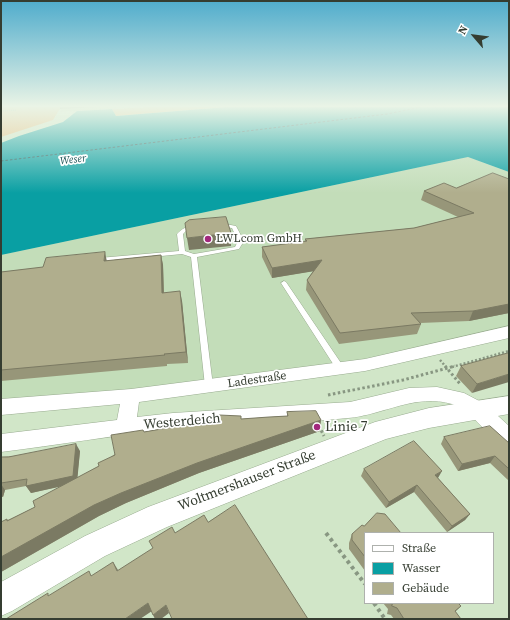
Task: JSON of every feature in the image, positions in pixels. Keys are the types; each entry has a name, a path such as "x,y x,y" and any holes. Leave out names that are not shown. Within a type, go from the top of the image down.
{"street":[{"name":"Ladestraße","path":"1,407 131,396 365,365 509,332"},
{"name":"Westerdeich","path":"1,443 44,439 173,421 350,410 409,395 437,394 458,398 478,410 509,439"},
{"path":"126,427 131,396"},
{"name":"Woltmershauser Straße","path":"1,600 95,546 158,516 244,482 383,429 429,418 509,406"}],"lane":[{"path":"95,260 182,252 194,256 238,248 242,241 234,227 213,224"},
{"path":"182,252 180,234 184,230 198,226"},
{"path":"194,256 210,386"},
{"path":"284,283 340,368"}],"path":[{"path":"326,395 403,380 509,351"},
{"path":"441,362 459,382"},
{"path":"326,533 364,583"},
{"path":"375,604 386,619"}],"shaded area":[{"path":"468,157 509,172 509,332 367,369 1,412 1,255"}],"water":[{"name":"Weser","path":"19,136 509,136 509,172 468,157 1,255 1,143"}],"building":[{"path":"493,173 509,179 509,304 473,311 411,313 421,324 340,333 307,280 322,260 272,268 262,247 307,241 305,239 414,228 474,213 424,191 444,183 456,188"},
{"path":"226,217 231,233 187,238 185,223 189,220"},
{"path":"105,252 104,261 161,255 162,293 180,291 186,352 1,370 1,272 43,267 46,258"},
{"path":"509,353 509,374 477,384 461,366"},
{"path":"316,411 321,420 197,463 121,493 94,505 1,557 1,522 7,519 7,521 35,507 33,501 99,466 98,463 115,455 111,435 143,430 144,432 219,419 219,415 241,416 241,419 288,416 287,412"},
{"path":"490,426 509,443 509,469 495,456 462,464 444,437"},
{"path":"414,441 442,471 435,475 470,514 452,526 417,485 389,502 364,469"},
{"path":"76,444 73,476 26,486 27,479 1,483 1,457"},
{"path":"235,505 308,619 172,619 166,605 153,615 148,603 125,619 6,619 48,593 48,596 89,571 91,576 113,562 117,571 153,548 149,541 172,527 175,533 204,515 208,522"},
{"path":"377,513 385,514 400,532 364,532 364,556 352,540 352,534 362,525 364,526"},
{"path":"393,604 459,604 461,606 455,611 461,619 404,619 397,608 392,606"}],"ferry route":[{"path":"1,161 207,136"}],"place":[{"name":"LWLcom GmbH","path":"208,239"},
{"name":"Linie 7","path":"317,427"}]}
